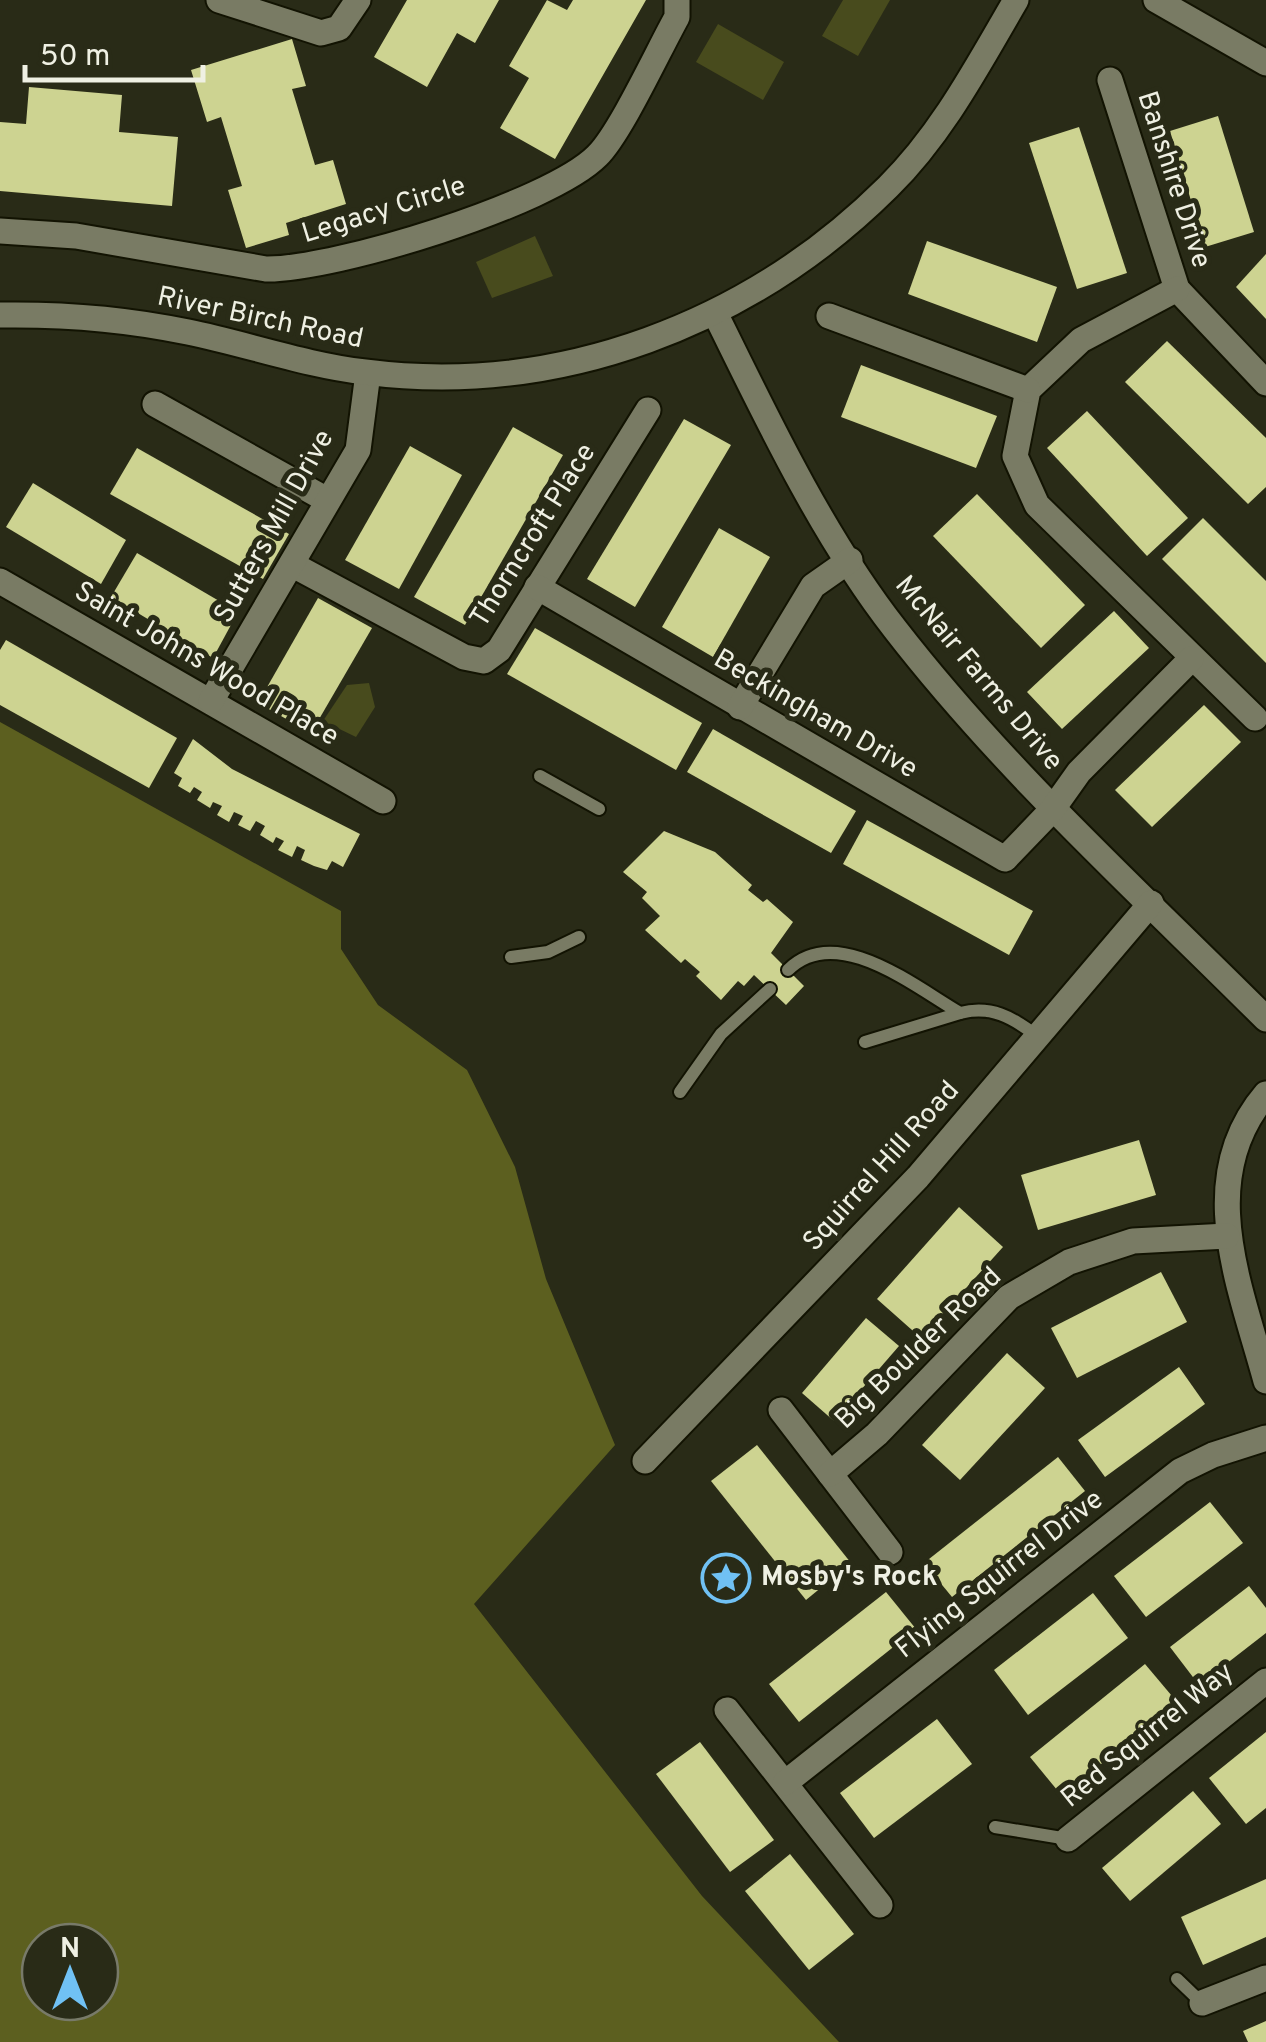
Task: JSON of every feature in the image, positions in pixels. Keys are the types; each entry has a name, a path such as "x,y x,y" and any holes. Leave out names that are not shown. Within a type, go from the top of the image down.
{"street":[{"path":"219,0 321,33 339,28 358,0"},
{"name":"Legacy Circle","path":"0,231 76,236 282,269 298,269 433,231 559,181 600,154 677,17 677,0"},
{"name":"River Birch Road","path":"0,315 118,320 368,373 458,377 528,371 648,342 714,313 805,260 890,186 940,125 1016,0"},
{"path":"1156,0 1266,63"},
{"name":"Banshire Drive","path":"1110,80 1177,289 1266,382"},
{"path":"1177,289 1081,340 1028,390 1015,456 1037,506 1255,718"},
{"name":"McNair Farms Drive","path":"714,313 811,496 892,626 963,713 1052,810 1266,1020"},
{"path":"829,316 1028,390"},
{"name":"Sutters Mill Drive","path":"211,701 358,450 368,373"},
{"path":"155,404 327,500"},
{"name":"Thorncroft Place","path":"294,565 464,657 484,660 499,650 648,410"},
{"path":"740,707 813,586 850,560"},
{"name":"Saint Johns Wood Place","path":"0,581 383,801"},
{"name":"Beckingham Drive","path":"536,587 1005,859 1052,810"},
{"path":"1052,810 1080,772 1191,659"},
{"name":"Squirrel Hill Road","path":"646,1461 918,1177 1151,904"},
{"path":"1266,1094 1245,1129 1225,1192 1227,1236 1266,1381"},
{"name":"Big Boulder Road","path":"830,1474 876,1434 1009,1296 1069,1262 1133,1241 1227,1236"},
{"name":"Big Boulder Road","path":"781,1410 890,1552"},
{"name":"Flying Squirrel Drive","path":"785,1784 1180,1472 1212,1455 1266,1438"},
{"name":"Red Squirrel Way","path":"1068,1838 1266,1681"},
{"path":"726,1710 880,1905"},
{"path":"1202,2003 1266,1978"}],"lane":[{"path":"540,776 599,808"},
{"path":"512,957 548,952 579,937"},
{"path":"788,970 800,958 860,956 960,1013"},
{"path":"680,1092 721,1034 770,989"},
{"path":"865,1042 978,1008 999,1012 1037,1036"},
{"path":"994,1827 1068,1838"},
{"path":"1177,1979 1202,2003"}],"green space":[{"path":"843,0 890,0 858,56 822,36"},
{"path":"718,24 784,62 763,100 696,62"},
{"path":"535,236 553,276 492,298 476,262"},
{"path":"369,683 375,707 356,737 323,721 347,685"}],"shaded area":[{"path":"0,722 341,911 341,949 378,1005 467,1070 515,1167 546,1279 615,1445 474,1604 702,1896 839,2042 0,2042"}],"building":[{"path":"407,0 499,0 475,43 457,33 427,87 374,57"},
{"path":"547,0 567,10 573,0 646,0 555,159 500,128 529,78 509,66"},
{"path":"292,39 306,86 292,89 315,165 333,160 346,204 286,223 289,235 246,248 228,190 242,186 221,117 207,122 191,70"},
{"path":"29,87 122,95 119,132 178,137 172,206 0,191 0,122 26,124"},
{"path":"1218,116 1254,232 1205,247 1170,131"},
{"path":"1079,127 1127,273 1077,289 1029,143"},
{"path":"927,241 1057,287 1037,342 908,294"},
{"path":"1266,254 1266,319 1236,287"},
{"path":"1167,341 1266,438 1266,487 1248,504 1125,382"},
{"path":"861,365 997,416 976,468 841,417"},
{"path":"1087,411 1188,518 1147,556 1047,448"},
{"path":"684,419 731,445 635,607 587,579"},
{"path":"513,427 563,455 465,625 414,597"},
{"path":"410,446 462,475 399,589 345,560"},
{"path":"137,448 289,534 263,579 110,494"},
{"path":"33,483 126,540 101,584 6,527"},
{"path":"977,494 1085,605 1041,648 933,536"},
{"path":"1203,518 1266,581 1266,663 1162,559"},
{"path":"719,528 770,557 713,657 662,627"},
{"path":"137,553 238,612 213,658 111,597"},
{"path":"318,598 372,628 311,733 258,703"},
{"path":"1114,611 1149,648 1062,729 1027,692"},
{"path":"535,628 702,723 676,770 507,674"},
{"path":"6,640 177,738 149,788 0,705 0,650"},
{"path":"1204,705 1241,742 1152,827 1115,790"},
{"path":"713,729 856,811 831,853 687,772"},
{"path":"193,739 232,769 360,834 343,867 332,861 327,870 314,866 301,860 305,850 297,846 292,857 278,850 284,841 276,837 273,843 260,835 265,826 256,821 250,831 238,825 243,816 234,812 229,822 217,815 222,806 213,802 210,808 197,800 202,792 194,787 190,793 178,786 182,778 174,773"},
{"path":"867,820 1033,911 1009,955 843,864"},
{"path":"664,831 715,852 752,885 748,890 763,902 767,899 793,922 771,953 804,986 786,1005 754,975 744,986 738,981 721,1000 696,976 700,972 685,959 681,963 645,930 660,916 642,898 647,892 623,872"},
{"path":"1139,1140 1156,1195 1038,1230 1021,1175"},
{"path":"959,1207 1003,1247 921,1338 877,1299"},
{"path":"1161,1272 1187,1322 1077,1378 1051,1328"},
{"path":"866,1318 899,1346 834,1421 802,1393"},
{"path":"1007,1353 1045,1388 960,1480 922,1445"},
{"path":"1179,1367 1205,1404 1105,1477 1078,1440"},
{"path":"757,1445 851,1563 806,1600 711,1481"},
{"path":"1058,1457 1085,1491 952,1597 924,1563"},
{"path":"1210,1502 1243,1543 1146,1617 1114,1576"},
{"path":"1249,1586 1266,1608 1266,1633 1199,1685 1170,1647"},
{"path":"886,1592 916,1629 799,1722 769,1684"},
{"path":"1093,1593 1128,1638 1028,1715 994,1670"},
{"path":"1145,1664 1177,1702 1062,1796 1030,1757"},
{"path":"937,1719 972,1764 874,1838 840,1793"},
{"path":"1266,1732 1266,1808 1246,1824 1209,1778"},
{"path":"700,1742 774,1840 730,1872 656,1774"},
{"path":"1193,1791 1221,1824 1130,1901 1102,1868"},
{"path":"790,1854 854,1934 809,1970 745,1891"},
{"path":"1266,1879 1266,1937 1203,1965 1181,1917"},
{"path":"1266,2021 1266,2042 1248,2042 1243,2031"}],"place":[{"name":"Mosby's Rock","path":"726,1578"}]}
